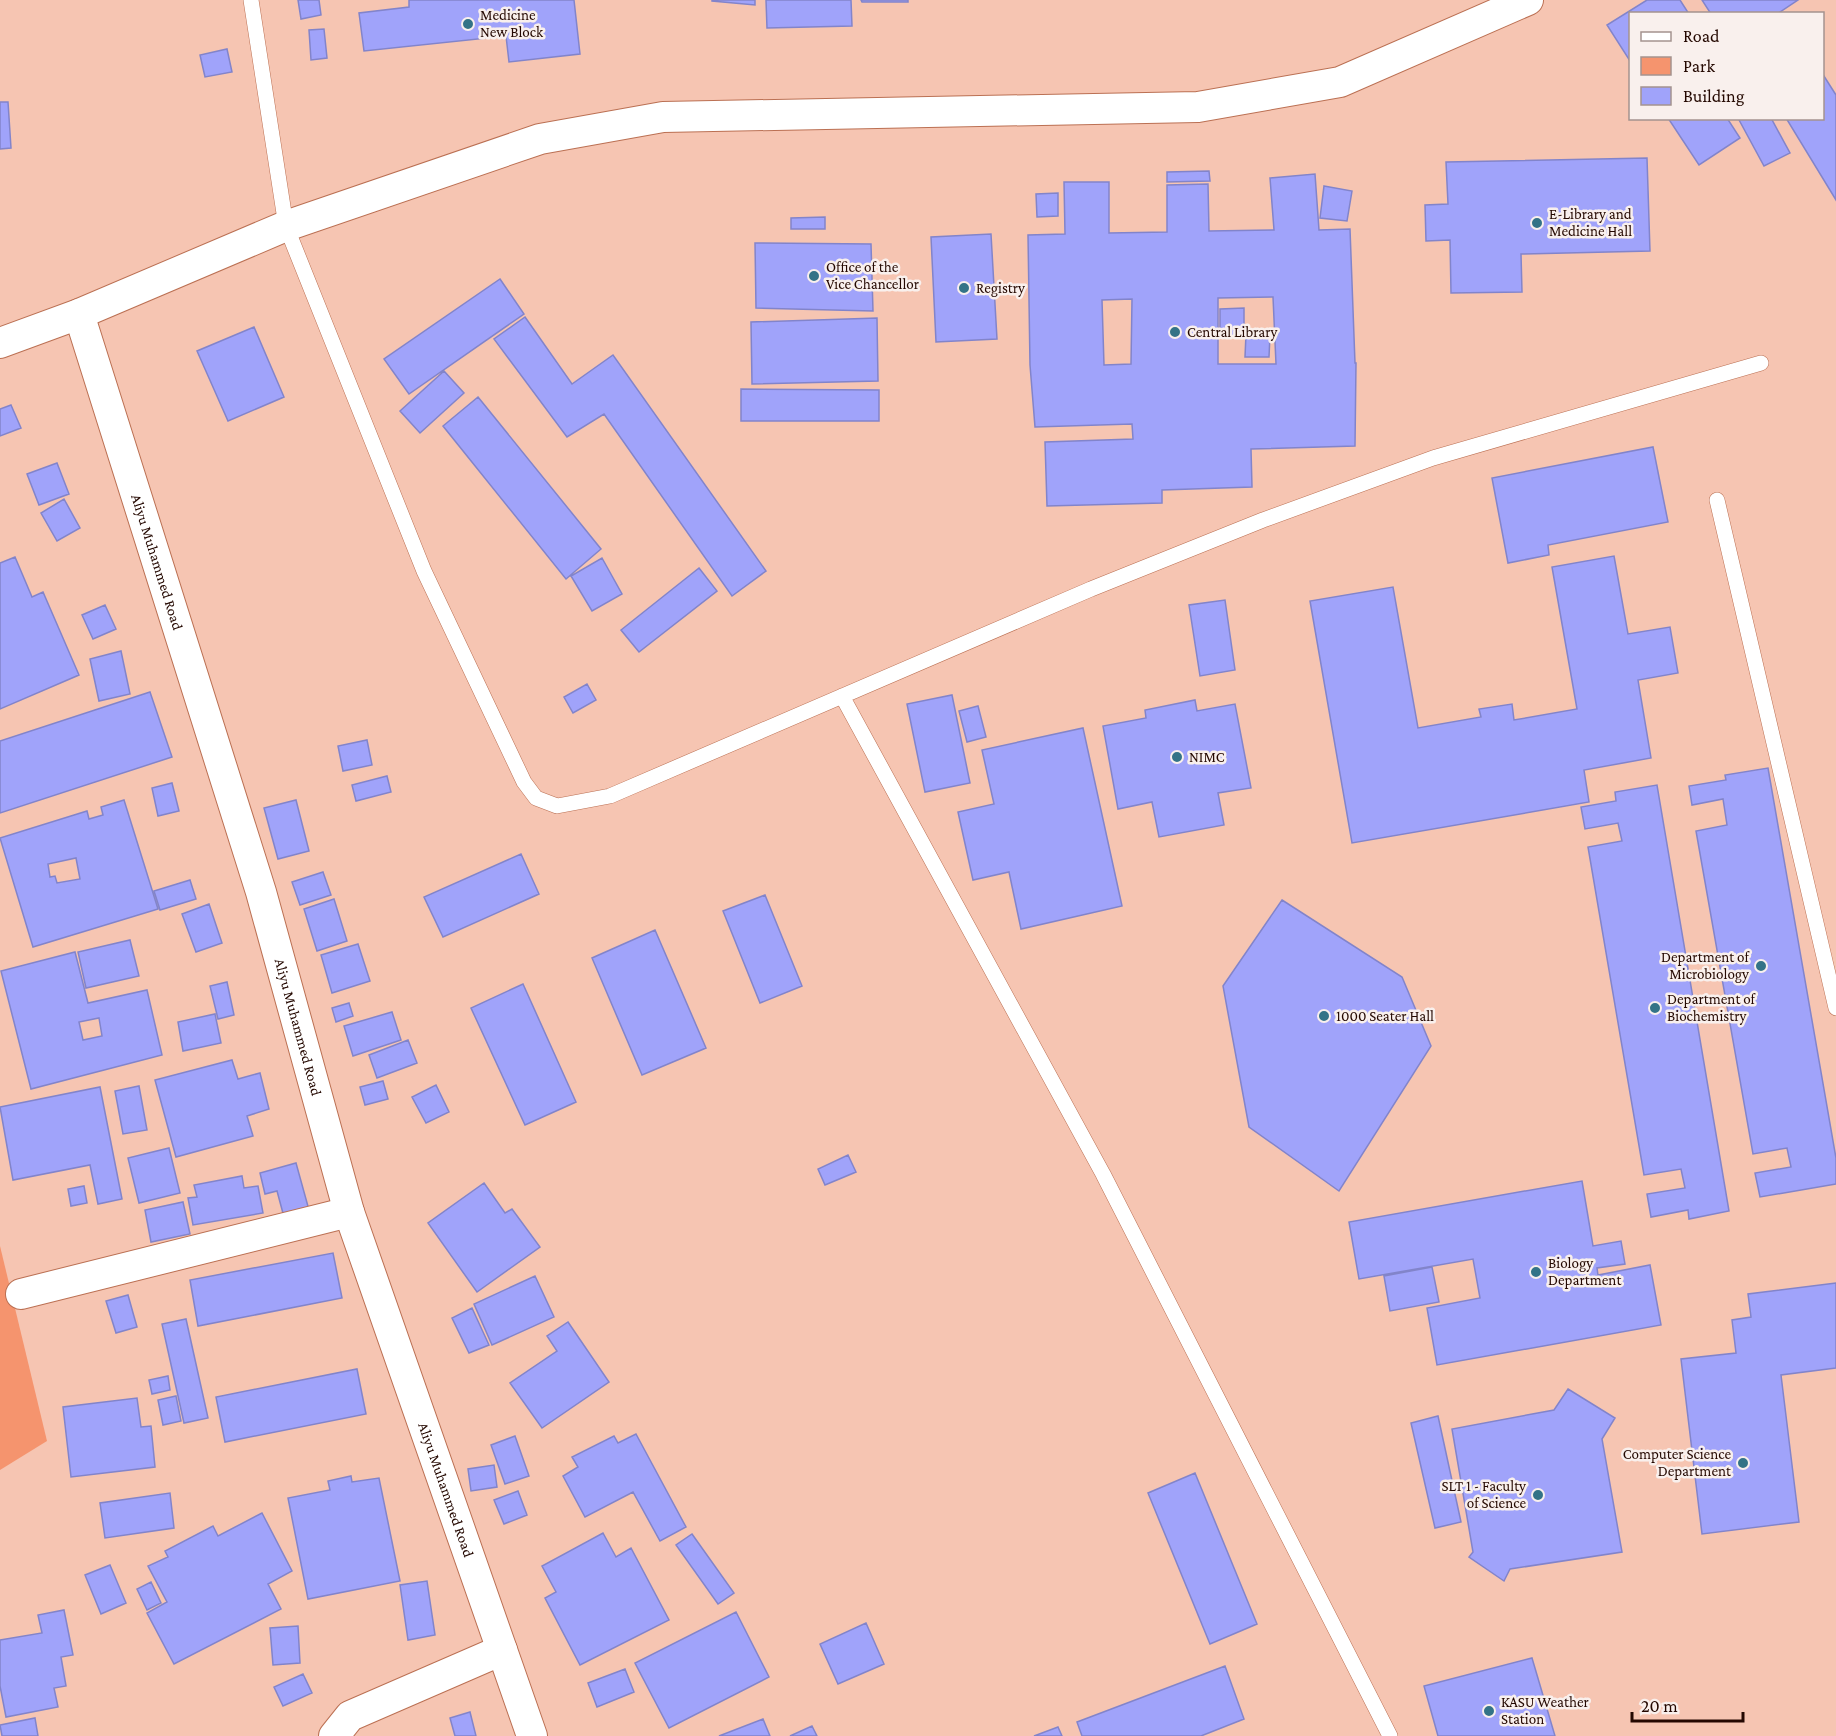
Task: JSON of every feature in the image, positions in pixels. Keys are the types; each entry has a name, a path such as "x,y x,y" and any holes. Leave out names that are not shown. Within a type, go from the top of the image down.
{"street":[{"path":"0,343 78,314 286,226 540,139 663,117 1198,107 1340,82 1528,0"},
{"name":"Aliyu Muhammed Road","path":"78,314 261,892 349,1212 532,1736"},
{"path":"21,1294 349,1212"},
{"path":"334,1736 350,1716 502,1650"}],"lane":[{"path":"251,0 286,226 424,571 524,782 536,798 556,806 610,796 1156,563 1263,520 1433,458 1761,363"},
{"path":"1717,500 1836,1008"},
{"path":"842,696 1103,1174 1390,1736"}],"green space":[{"path":"0,1246 47,1441 0,1470"}],"building":[{"path":"298,0 319,0 321,15 301,19"},
{"name":"Medicine New Block","path":"409,0 574,0 580,54 509,62 506,36 364,51 359,13 409,7"},
{"path":"755,0 755,5 712,1"},
{"path":"766,0 851,0 852,26 767,28"},
{"path":"861,0 908,0 908,2 862,2"},
{"path":"1647,0 1680,0 1688,12 1629,12 1629,59 1607,25"},
{"path":"1702,0 1798,0 1780,12 1710,12"},
{"path":"324,29 327,58 311,60 309,30"},
{"path":"227,49 232,72 205,77 200,55"},
{"path":"1824,76 1836,95 1836,200 1787,120 1824,120"},
{"path":"0,102 8,102 11,148 0,149"},
{"path":"1669,120 1728,120 1740,138 1699,165"},
{"path":"1739,120 1772,120 1790,153 1764,166"},
{"name":"E-Library and Medicine Hall","path":"1647,158 1650,251 1521,254 1522,292 1451,293 1450,240 1426,241 1425,205 1448,204 1446,162"},
{"path":"1209,171 1210,181 1167,182 1167,172"},
{"name":"Central Library","path":"1315,174 1319,230 1350,229 1356,363 1355,446 1251,449 1252,487 1162,490 1162,503 1047,506 1045,442 1133,439 1132,424 1035,427 1030,365 1028,235 1065,234 1064,182 1109,182 1109,233 1167,232 1167,185 1208,184 1209,231 1274,230 1270,178","holes":["1273,297 1276,364 1218,364 1218,298","1132,299 1131,364 1104,365 1102,300"]},
{"path":"1324,186 1352,191 1347,221 1320,218"},
{"path":"1058,193 1058,216 1037,217 1036,194"},
{"path":"825,217 825,229 791,229 791,218"},
{"name":"Registry","path":"991,234 997,339 936,342 931,237"},
{"name":"Office of the Vice Chancellor","path":"755,243 871,244 873,311 756,308"},
{"path":"500,279 524,314 409,394 384,359"},
{"path":"1244,308 1244,336 1220,336 1220,309"},
{"path":"525,317 572,384 613,355 766,571 732,596 604,414 567,437 494,339"},
{"path":"877,318 878,381 752,384 751,322"},
{"path":"254,327 284,397 228,421 197,351"},
{"path":"1246,334 1270,335 1269,357 1245,357"},
{"path":"444,371 464,393 420,433 400,411"},
{"path":"741,389 879,390 879,421 741,421"},
{"path":"478,397 601,549 566,579 443,426"},
{"path":"11,405 21,428 0,436 0,409"},
{"path":"1653,447 1668,522 1548,545 1549,555 1508,563 1492,478"},
{"path":"57,463 69,494 39,505 27,474"},
{"path":"64,499 80,528 57,541 41,513"},
{"path":"1614,556 1628,634 1670,627 1678,673 1638,680 1651,758 1584,770 1589,802 1352,843 1310,601 1393,587 1418,728 1481,717 1479,709 1512,704 1514,720 1577,709 1552,567"},
{"path":"15,557 32,597 43,592 79,675 0,709 0,563"},
{"path":"602,558 622,594 592,611 571,576"},
{"path":"699,568 717,591 639,652 621,630"},
{"path":"1225,600 1235,670 1200,676 1189,605"},
{"path":"105,605 116,629 93,639 82,615"},
{"path":"121,651 130,694 99,701 90,659"},
{"path":"587,684 596,700 573,713 564,697"},
{"path":"150,692 172,757 0,813 0,741"},
{"path":"952,695 970,783 925,792 907,704"},
{"name":"NIMC","path":"1195,700 1197,711 1235,704 1251,788 1218,793 1224,825 1159,837 1152,802 1118,809 1103,726 1146,718 1145,710"},
{"path":"978,706 986,737 967,742 959,711"},
{"path":"1083,728 1122,906 1021,929 1009,872 973,880 958,812 994,804 982,750"},
{"path":"367,740 372,765 343,771 338,746"},
{"name":"Department of Microbiology","path":"1768,768 1836,1158 1836,1184 1760,1197 1755,1173 1791,1167 1787,1148 1753,1154 1696,831 1727,825 1723,799 1692,805 1689,786 1726,780 1725,775"},
{"path":"387,776 391,792 356,801 352,785"},
{"path":"172,783 179,811 158,816 152,788"},
{"name":"Department of Biochemistry","path":"1657,785 1729,1211 1689,1219 1688,1210 1651,1217 1647,1194 1685,1188 1681,1169 1644,1175 1588,847 1622,841 1618,823 1585,829 1581,807 1616,801 1615,792"},
{"path":"124,800 158,909 33,947 0,838 87,811 89,819 103,815 101,807","holes":["76,858 80,879 57,883 55,876 50,877 48,864"]},
{"path":"296,800 309,851 278,859 264,808"},
{"path":"521,854 539,894 443,937 424,897"},
{"path":"323,872 331,895 300,905 292,882"},
{"path":"190,880 196,899 160,910 154,891"},
{"path":"765,895 802,986 760,1003 723,911"},
{"path":"334,899 347,941 317,951 304,909"},
{"name":"1000 Seater Hall","path":"1282,900 1402,977 1431,1046 1339,1191 1249,1127 1223,986"},
{"path":"209,904 222,943 196,952 182,914"},
{"path":"655,930 706,1048 642,1075 592,958"},
{"path":"130,940 139,976 86,988 78,952"},
{"path":"358,944 370,981 332,993 321,955"},
{"path":"75,952 88,1003 147,990 162,1055 31,1089 1,971","holes":["99,1018 102,1036 83,1040 79,1022"]},
{"path":"227,982 234,1015 218,1019 210,986"},
{"path":"523,984 576,1102 525,1125 471,1008"},
{"path":"349,1003 353,1016 336,1022 332,1008"},
{"path":"392,1012 401,1040 353,1056 344,1026"},
{"path":"215,1014 221,1043 183,1051 178,1022"},
{"path":"408,1040 417,1063 377,1078 369,1055"},
{"path":"232,1060 238,1079 260,1073 269,1109 247,1116 253,1136 176,1157 155,1080"},
{"path":"383,1081 388,1099 365,1105 360,1087"},
{"path":"436,1085 449,1112 426,1123 412,1097"},
{"path":"139,1086 147,1130 123,1134 115,1091"},
{"path":"100,1087 122,1199 98,1204 90,1165 13,1180 0,1107"},
{"path":"169,1148 180,1193 139,1203 128,1158"},
{"path":"848,1155 856,1172 825,1185 818,1169"},
{"path":"296,1163 309,1210 284,1217 277,1191 265,1194 260,1173"},
{"path":"242,1176 244,1188 258,1186 263,1213 193,1225 188,1198 197,1197 194,1185"},
{"name":"Biology Department","path":"1582,1181 1593,1246 1621,1241 1625,1264 1597,1268 1598,1275 1650,1265 1661,1325 1437,1365 1427,1308 1480,1298 1473,1259 1359,1279 1349,1222"},
{"path":"484,1183 505,1213 512,1209 540,1247 477,1292 428,1223"},
{"path":"84,1186 87,1203 71,1206 68,1189"},
{"path":"183,1202 190,1234 151,1242 145,1210"},
{"path":"333,1253 342,1298 198,1326 190,1280"},
{"path":"1432,1267 1439,1302 1390,1311 1384,1276"},
{"path":"535,1276 554,1317 492,1345 474,1304"},
{"name":"Computer Science Department","path":"1836,1283 1836,1368 1781,1375 1799,1522 1702,1534 1681,1359 1736,1353 1732,1320 1751,1317 1748,1294"},
{"path":"128,1295 137,1327 116,1333 106,1301"},
{"path":"472,1308 489,1345 469,1353 452,1318"},
{"path":"186,1319 208,1418 184,1423 162,1324"},
{"path":"568,1322 609,1382 542,1428 510,1383 557,1351 547,1336"},
{"path":"357,1369 366,1414 225,1442 216,1397"},
{"path":"168,1376 170,1390 152,1394 149,1380"},
{"name":"SLT 1 - Faculty of Science","path":"1568,1389 1615,1418 1602,1439 1622,1552 1510,1569 1504,1581 1469,1557 1473,1552 1452,1429 1554,1410"},
{"path":"176,1396 181,1421 163,1425 158,1400"},
{"path":"137,1398 141,1427 151,1426 155,1467 71,1477 63,1407"},
{"path":"1438,1416 1461,1522 1435,1528 1411,1423"},
{"path":"636,1434 686,1527 660,1541 633,1492 585,1517 563,1476 578,1467 572,1457 614,1436 618,1443"},
{"path":"515,1436 529,1476 505,1484 491,1445"},
{"path":"494,1465 497,1487 471,1491 468,1469"},
{"path":"1195,1473 1257,1624 1210,1644 1148,1493"},
{"path":"351,1476 352,1482 379,1478 400,1581 308,1599 288,1498 330,1490 328,1481"},
{"path":"518,1491 527,1515 504,1524 494,1500"},
{"path":"170,1493 174,1528 105,1538 100,1503"},
{"path":"262,1513 292,1571 268,1584 281,1609 174,1664 147,1613 167,1602 148,1566 168,1557 165,1551 213,1526 218,1536"},
{"path":"603,1533 616,1557 631,1548 669,1620 580,1665 545,1598 556,1592 542,1566"},
{"path":"692,1534 734,1593 718,1604 676,1545"},
{"path":"110,1565 126,1603 101,1614 85,1575"},
{"path":"427,1581 435,1635 408,1640 400,1585"},
{"path":"151,1582 161,1603 147,1610 137,1589"},
{"path":"64,1610 73,1655 61,1657 66,1686 54,1688 58,1707 6,1717 0,1686 0,1640 42,1633 38,1615"},
{"path":"736,1612 769,1677 669,1728 635,1663"},
{"path":"866,1623 884,1664 838,1684 820,1644"},
{"path":"298,1626 300,1663 273,1665 270,1628"},
{"name":"KASU Weather Station","path":"1532,1658 1555,1736 1438,1736 1424,1686"},
{"path":"1225,1666 1244,1719 1201,1736 1082,1736 1077,1722"},
{"path":"625,1669 634,1692 597,1707 588,1683"},
{"path":"303,1674 312,1693 283,1706 274,1687"},
{"path":"470,1712 476,1736 455,1736 450,1718"},
{"path":"35,1718 38,1736 2,1736 0,1725"},
{"path":"763,1719 770,1736 719,1736"},
{"path":"812,1726 817,1736 790,1736"},
{"path":"1058,1727 1062,1736 1034,1736"}],"place":[{"name":"Medicine New Block","path":"468,24"},
{"name":"E-Library and Medicine Hall","path":"1537,223"},
{"name":"Office of the Vice Chancellor","path":"814,276"},
{"name":"Registry","path":"964,288"},
{"name":"Central Library","path":"1175,332"},
{"name":"NIMC","path":"1177,757"},
{"name":"Department of Microbiology","path":"1761,966"},
{"name":"Department of Biochemistry","path":"1655,1008"},
{"name":"1000 Seater Hall","path":"1324,1016"},
{"name":"Biology Department","path":"1536,1272"},
{"name":"Computer Science Department","path":"1743,1463"},
{"name":"SLT 1 - Faculty of Science","path":"1538,1495"},
{"name":"KASU Weather Station","path":"1489,1711"}]}
